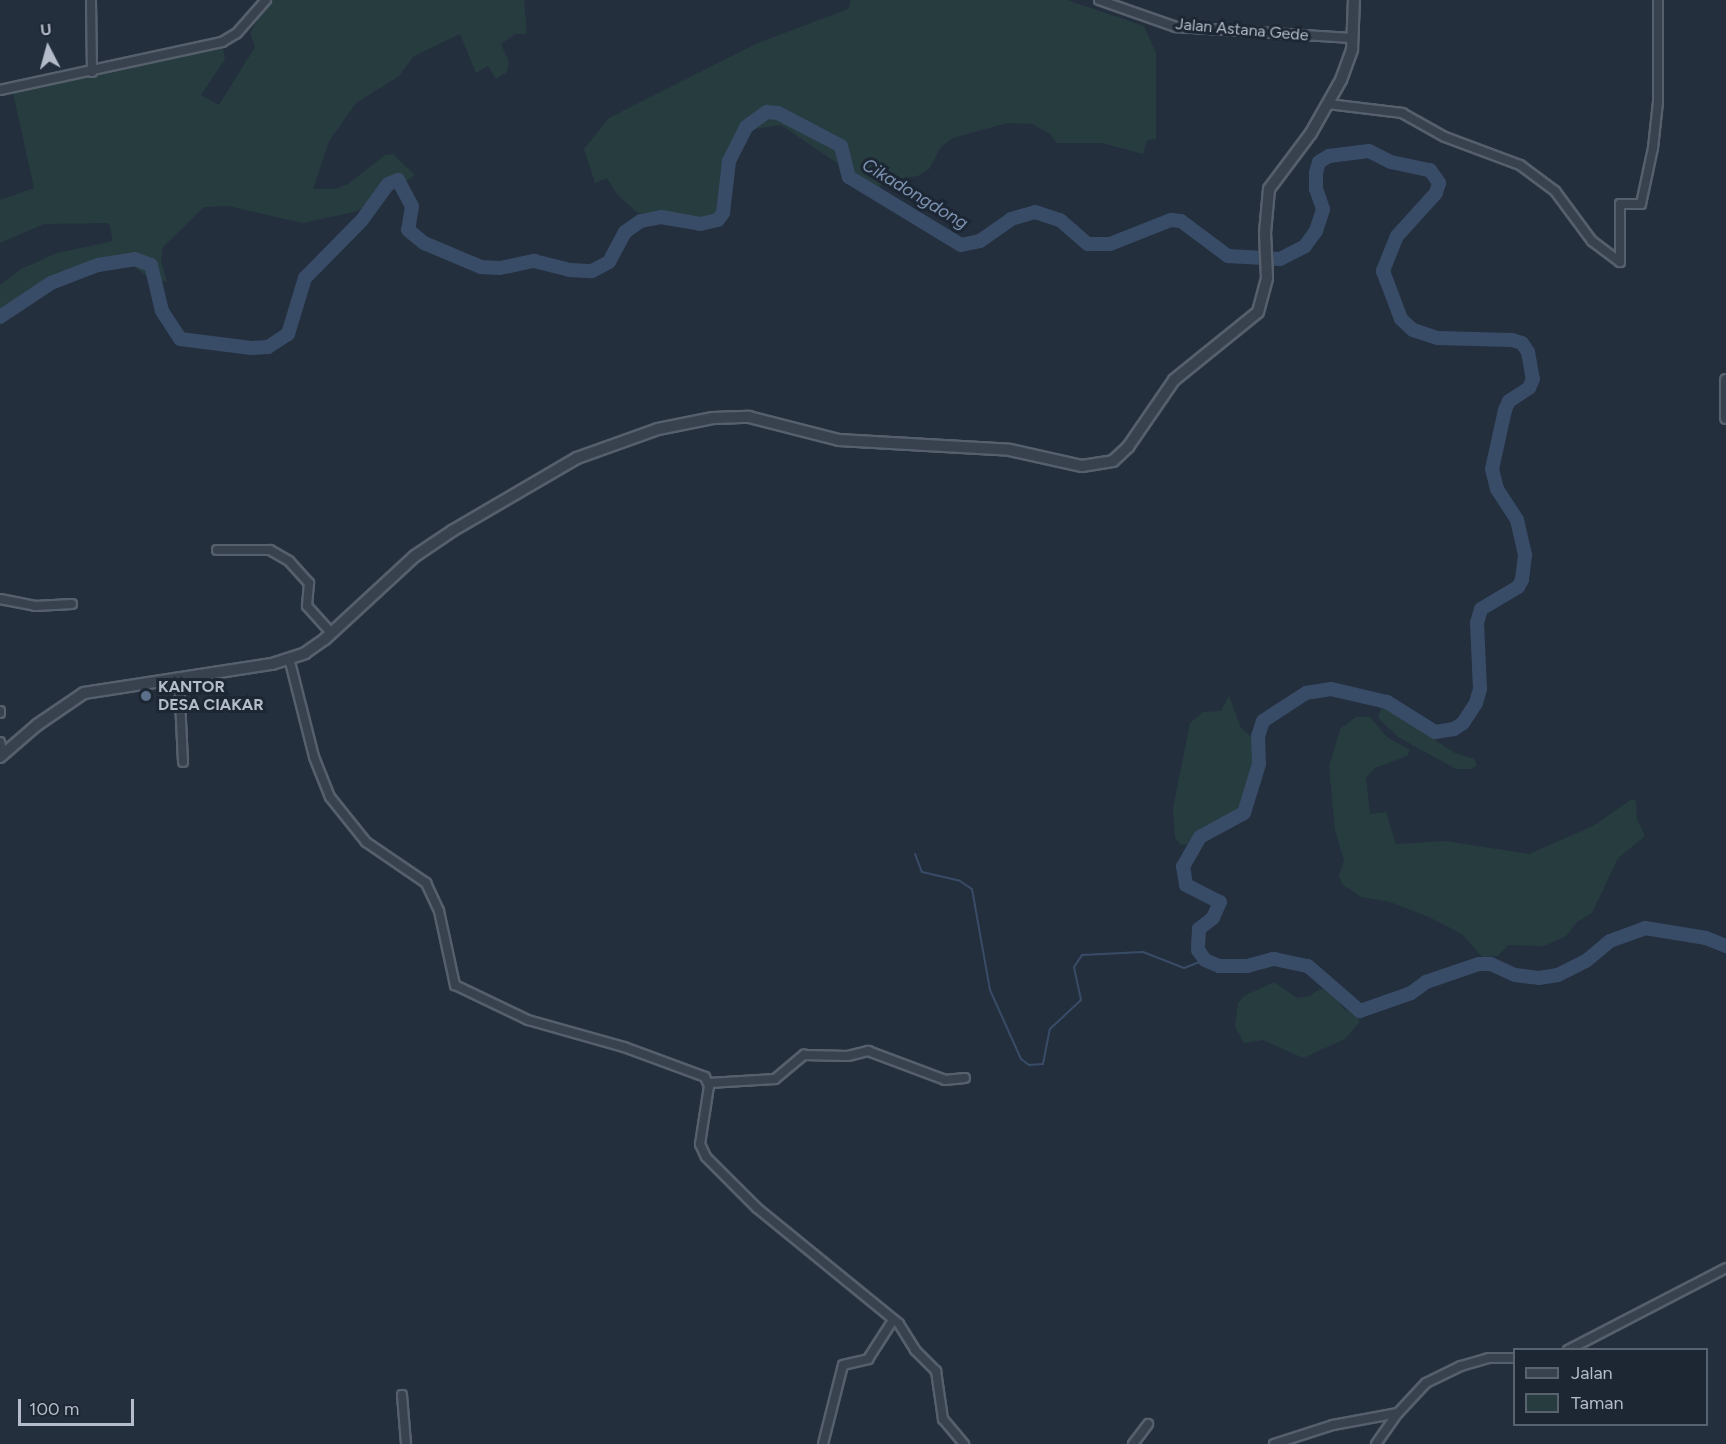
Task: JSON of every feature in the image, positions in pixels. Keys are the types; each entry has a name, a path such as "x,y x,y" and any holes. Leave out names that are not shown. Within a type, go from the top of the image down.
{"street":[{"path":"91,0 92,72"},
{"path":"0,90 92,72 222,42 234,36 266,0"},
{"name":"Jalan Astana Gede","path":"1099,0 1187,28 1352,38"},
{"path":"0,742 2,755 84,693 179,680 289,658 315,646 415,556 452,531 577,458 658,429 720,417 749,417 839,440 1010,450 1082,466 1113,461 1128,447 1174,380 1252,319 1266,290 1269,189 1329,104 1346,68 1352,38 1354,0"},
{"path":"1329,104 1402,113 1445,137 1520,165 1555,191 1592,241 1620,262 1620,204 1641,204 1653,148 1658,93 1658,0"},
{"path":"1726,380 1726,418"},
{"path":"217,550 270,550 289,561 309,583 307,606 331,633"},
{"path":"0,598 35,606 72,604"},
{"path":"289,658 314,757 330,797 366,842 426,883 439,911 455,985 528,1020 700,1073 709,1083"},
{"path":"179,680 183,762"},
{"path":"709,1083 775,1078 804,1055 844,1057 868,1050 945,1080 964,1078"},
{"path":"709,1083 700,1135 706,1157 757,1208 893,1320 915,1350 936,1371 943,1419 964,1444"},
{"path":"1572,1348 1726,1268"},
{"path":"823,1444 843,1365 867,1359 893,1320"},
{"path":"1376,1444 1398,1413 1426,1383 1461,1366 1489,1358 1513,1358"},
{"path":"402,1395 406,1444"},
{"path":"1274,1444 1333,1425 1398,1413"},
{"path":"1133,1444 1148,1424"}],"green space":[{"path":"269,0 524,0 527,34 515,34 501,44 509,62 507,72 496,79 488,66 476,73 460,34 414,56 399,76 356,103 329,141 313,189 335,189 348,184 385,155 393,154 415,175 378,201 354,212 303,223 228,206 204,207 163,247 161,261 167,282 151,279 127,262 66,283 0,318 0,285 21,269 57,253 113,241 109,223 44,224 0,243 0,200 34,188 11,84 222,44 225,59 201,95 219,105 255,47 250,33"},
{"path":"851,0 1067,0 1144,26 1156,53 1156,139 1147,140 1143,154 1102,143 1057,143 1050,134 1032,124 1007,123 953,138 941,147 929,169 918,176 884,181 877,190 781,125 754,129 730,149 720,174 724,204 711,223 686,227 636,212 617,194 607,178 595,183 584,149 609,118 758,43 848,9"},
{"path":"1229,696 1241,728 1254,739 1262,760 1263,778 1256,795 1238,815 1205,827 1190,844 1181,845 1175,838 1173,808 1190,723 1203,712 1221,711"},
{"path":"1394,703 1423,717 1436,741 1455,753 1474,759 1477,765 1471,769 1456,769 1398,737 1378,718 1381,708"},
{"path":"1356,717 1370,717 1387,737 1410,750 1407,756 1375,768 1366,778 1370,814 1386,812 1396,844 1446,841 1529,854 1593,826 1632,799 1636,801 1637,819 1645,836 1618,858 1592,913 1577,922 1566,936 1544,946 1508,945 1498,956 1482,957 1462,934 1429,917 1390,902 1361,897 1342,884 1339,875 1344,861 1335,830 1329,767 1340,729"},
{"path":"1274,982 1297,998 1310,996 1320,989 1330,991 1344,1009 1358,1015 1359,1023 1345,1039 1303,1058 1263,1040 1244,1043 1235,1026 1238,1003 1244,996"}],"waterway":[{"name":"Cikadongdong","path":"0,317 51,283 98,265 135,259 151,265 162,311 180,339 251,348 268,347 288,334 305,278 362,220 388,184 398,180 412,206 408,230 424,243 481,267 500,268 534,261 570,270 592,271 609,262 625,232 641,221 661,217 700,224 718,220 723,213 729,161 746,127 767,112 778,113 841,146 849,177 961,245 980,241 1011,219 1035,212 1060,220 1088,244 1110,244 1171,220 1181,221 1228,256 1280,259 1305,246 1316,231 1323,209 1316,189 1316,173 1319,162 1329,156 1369,151 1391,162 1430,170 1439,183 1436,193 1397,236 1383,271 1401,319 1413,330 1438,338 1512,340 1522,343 1528,352 1533,379 1529,388 1509,401 1492,469 1497,489 1517,520 1525,555 1522,580 1518,587 1481,609 1477,623 1480,689 1476,703 1463,723 1454,729 1435,732 1387,702 1331,689 1306,693 1263,721 1258,736 1259,764 1244,813 1200,837 1183,866 1186,885 1220,902 1213,918 1199,929 1198,950 1205,960 1219,966 1247,966 1274,959 1308,966 1360,1011 1411,993 1426,982 1479,964 1491,964 1515,975 1539,978 1558,975 1586,961 1610,941 1645,928 1706,938 1726,946"},
{"path":"915,854 922,872 960,881 972,889 990,990 1021,1059 1029,1065 1043,1064 1050,1029 1081,1000 1074,967 1082,955 1143,952 1184,968 1205,960"}],"place":[{"name":"KANTOR DESA CIAKAR","path":"146,696"}]}
